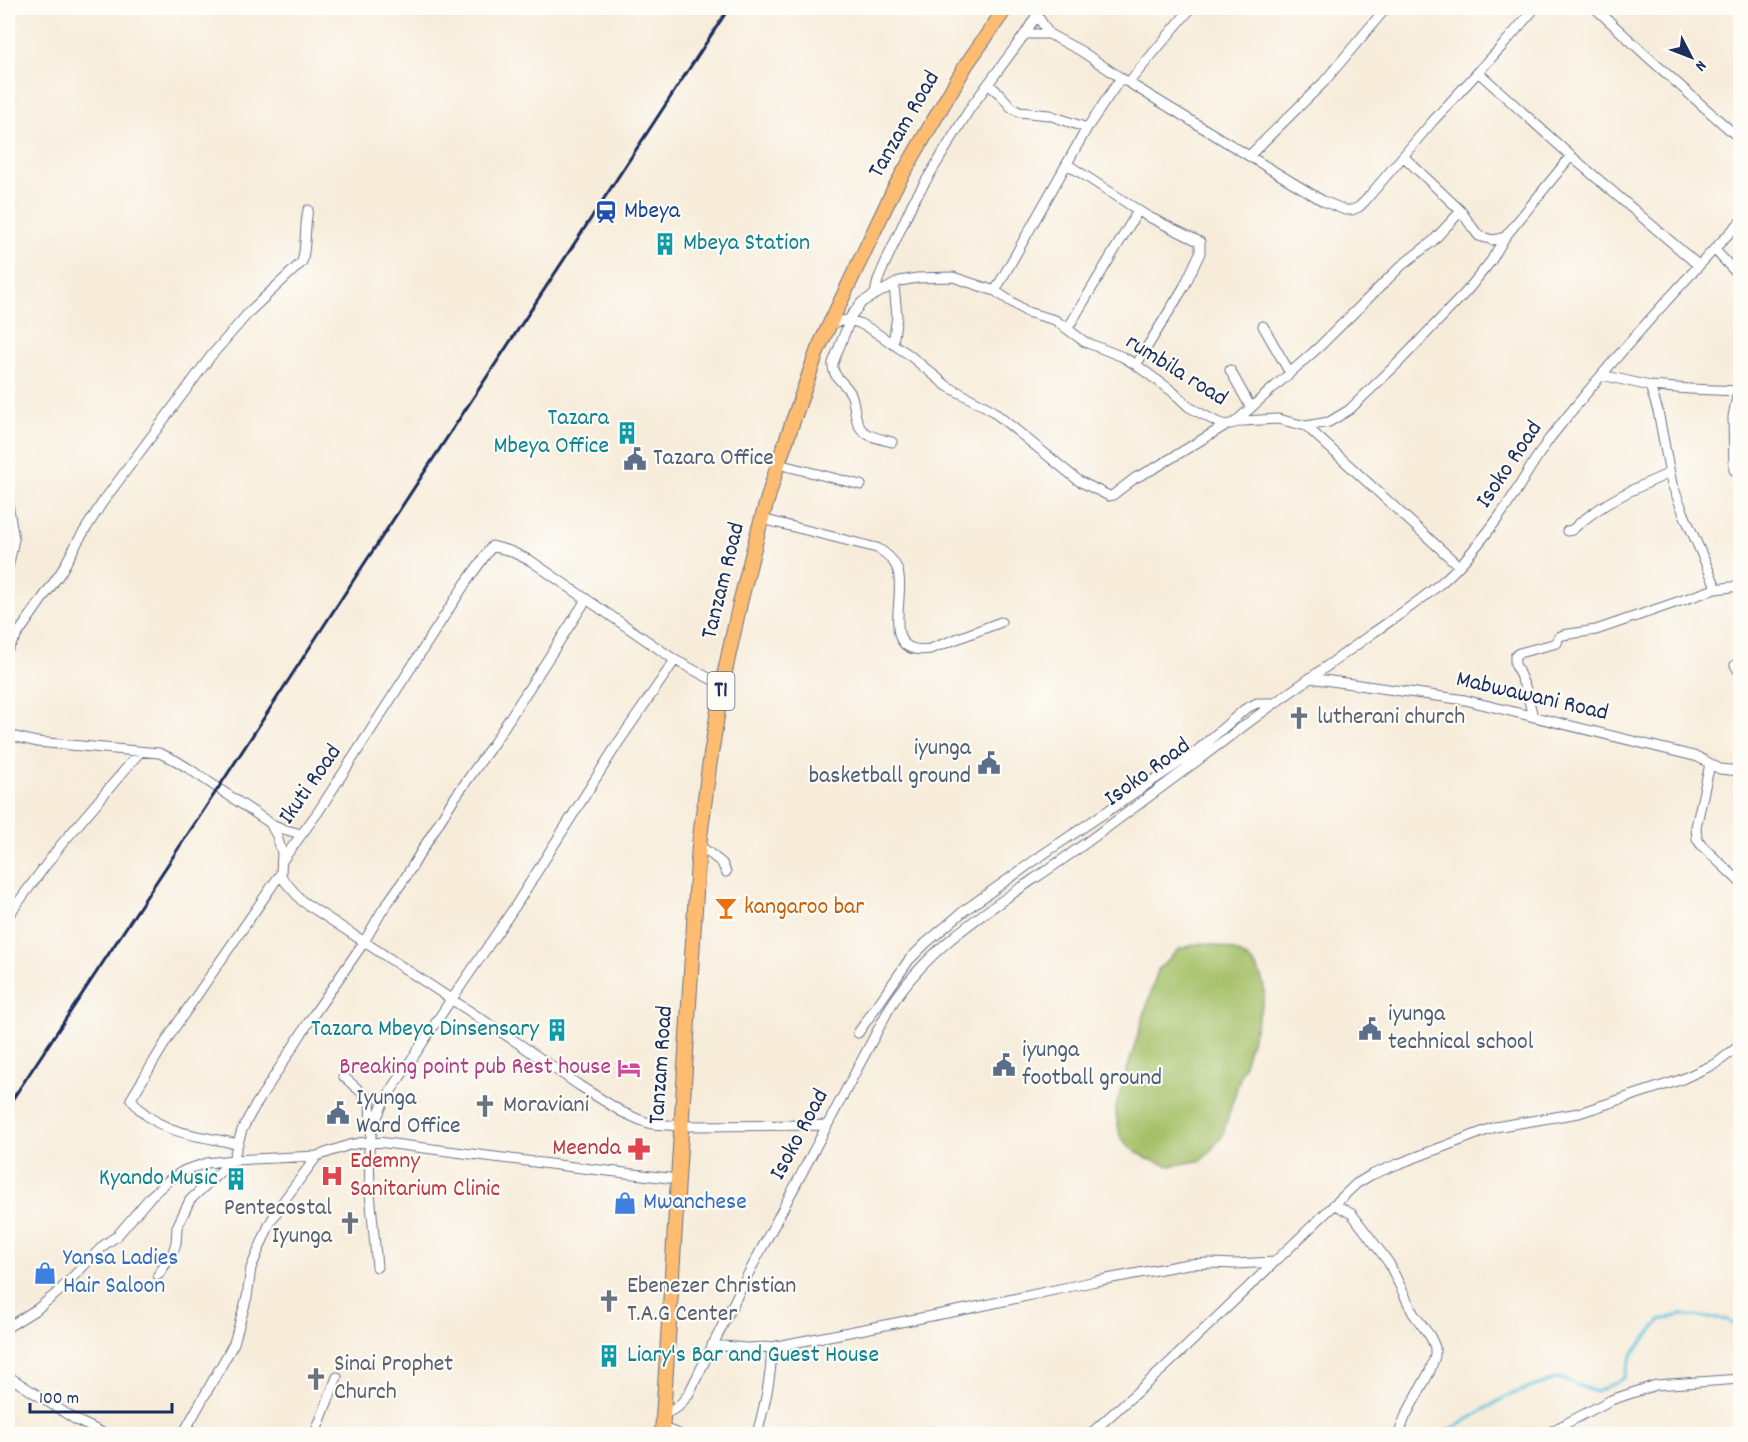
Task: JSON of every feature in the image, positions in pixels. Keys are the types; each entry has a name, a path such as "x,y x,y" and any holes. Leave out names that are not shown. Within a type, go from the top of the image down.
{"highway":[{"name":"Tanzam Road","path":"662,1426 699,845 722,685 740,603 778,464 814,360 830,323 890,198 916,150 966,65 1006,8"}],"street":[{"path":"995,291 1087,128 1125,80 1191,8"},
{"path":"1249,156 1323,83 1386,8"},
{"path":"1025,34 1049,34 1081,51 1323,201 1352,210 1359,207 1535,8"},
{"path":"1595,8 1740,139"},
{"path":"1039,11 1049,34"},
{"path":"875,294 878,280 913,202 971,107 1025,34 1039,11"},
{"path":"1478,72 1571,156 1698,265"},
{"path":"988,84 1019,112 1049,115 1087,128"},
{"name":"rumbila road","path":"849,320 862,303 875,294 908,279 953,277 995,291 1027,312 1055,320 1085,342 1123,357 1172,391 1182,402 1217,422 1229,424 1278,419 1306,426 1329,422 1349,410 1466,292 1491,261 1505,237 1571,156"},
{"path":"1404,157 1461,211 1479,236 1493,240 1505,237"},
{"path":"1067,164 1138,211 1200,242 1200,253 1184,287 1136,365"},
{"path":"8,648 61,572 102,503 211,356 250,311 302,262 308,210"},
{"path":"1068,328 1138,211"},
{"path":"830,323 849,320 865,325 893,343 947,386 990,409 1080,481 1109,496 1135,478 1229,424 1251,408 1319,347 1401,266 1433,241 1461,211"},
{"name":"Isoko Road","path":"662,1426 688,1395 827,1125 898,995 937,951 969,924 1106,829 1418,601 1459,566 1504,509 1547,443 1602,375 1698,265 1740,222"},
{"path":"1714,249 1740,277"},
{"path":"893,343 897,316 894,285"},
{"path":"849,320 832,369 850,392 857,424 864,432 892,442"},
{"path":"1263,326 1290,373"},
{"path":"1230,370 1251,408"},
{"path":"1602,375 1650,386 1739,391 1733,417 1734,470"},
{"path":"1650,386 1658,411 1670,473 1684,514 1717,589"},
{"path":"1306,426 1459,566"},
{"path":"778,464 861,485"},
{"path":"1567,531 1572,530 1602,506 1619,496 1670,473"},
{"path":"8,504 14,539 8,568"},
{"path":"762,519 877,548 886,553 897,569 899,579 898,631 901,639 910,649 917,651 930,649 1001,622"},
{"name":"Ikuti Road","path":"281,873 282,862 324,803 465,584 492,546 510,550 531,561 675,660 722,685"},
{"path":"1533,717 1526,688 1515,664 1517,654 1557,643 1558,638 1563,635 1596,630 1717,589 1740,586"},
{"path":"158,1275 172,1255 176,1243 177,1227 190,1200 233,1160 242,1130 252,1111 312,1017 364,942 450,803 493,743 586,600"},
{"path":"376,1267 369,1192 370,1141 383,1103 506,920 606,761 675,660"},
{"name":"Mabwawani Road","path":"1310,678 1436,695 1698,757 1720,769 1740,771"},
{"path":"858,1033 909,960 966,910 1045,853 1198,750 1251,705 1263,702 1276,703"},
{"path":"8,735 37,742 159,753 219,787 270,823 301,834"},
{"path":"8,913 64,841 140,752"},
{"path":"1710,764 1696,827 1697,840 1740,882"},
{"path":"270,823 280,845 282,862"},
{"path":"699,845 722,863 726,872"},
{"path":"281,873 284,882 303,901 622,1112 652,1124 681,1126 827,1125"},
{"path":"238,1144 172,1130 150,1119 131,1099 173,1030 281,873"},
{"path":"1090,1434 1130,1400 1334,1204 1356,1184 1371,1175 1495,1127 1579,1113 1680,1080 1717,1064 1740,1045"},
{"path":"343,1076 370,1100 372,1130"},
{"path":"8,1327 57,1293 104,1245 117,1236 151,1196 169,1180 185,1170 207,1163 317,1156 349,1145 370,1141 677,1179"},
{"path":"183,1434 234,1342 247,1297 252,1268 270,1223 317,1156"},
{"path":"1334,1204 1352,1214 1389,1263 1413,1313 1434,1342 1435,1352 1430,1371 1405,1417 1399,1434"},
{"path":"712,1345 746,1348 772,1347 1188,1264 1275,1262"},
{"path":"758,1434 770,1379 772,1347"},
{"path":"8,1376 76,1420 105,1434"},
{"path":"315,1434 337,1377"},
{"path":"1546,1434 1611,1400 1656,1385 1740,1379"},
{"path":"662,1426 679,1434"},
{"path":"1519,1434 1529,1432 1537,1434"}],"green space":[{"path":"1202,943 1230,949 1247,958 1254,965 1263,983 1263,1000 1222,1137 1202,1160 1170,1166 1148,1159 1129,1147 1120,1136 1115,1109 1158,970 1179,949"}],"waterway":[{"path":"1443,1434 1507,1396 1558,1378 1596,1392 1624,1378 1633,1353 1661,1320 1681,1315 1728,1320 1740,1327"}],"railway":[{"path":"8,1106 729,8"}],"place":[{"name":"Mbeya","path":"606,212"},
{"name":"Mbeya Station","path":"665,244"},
{"name":"Tazara Mbeya Office","path":"627,433"},
{"name":"Tazara Office","path":"635,459"},
{"name":"lutherani church","path":"1299,718"},
{"name":"iyunga basketball ground","path":"989,763"},
{"name":"kangaroo bar","path":"726,908"},
{"name":"iyunga technical school","path":"1370,1029"},
{"name":"Tazara Mbeya Dinsensary","path":"557,1030"},
{"name":"iyunga football ground","path":"1004,1065"},
{"name":"Breaking point pub Rest house","path":"629,1068"},
{"name":"Moraviani","path":"485,1106"},
{"name":"Iyunga Ward Office","path":"338,1113"},
{"name":"Meenda","path":"639,1149"},
{"name":"Edemny Sanitarium Clinic","path":"332,1176"},
{"name":"Kyando Music","path":"236,1179"},
{"name":"Mwanchese","path":"625,1203"},
{"name":"Pentecostal Iyunga","path":"350,1223"},
{"name":"Yansa Ladies Hair Saloon","path":"45,1273"},
{"name":"Ebenezer Christian T.A.G Center","path":"609,1301"},
{"name":"Liary's Bar and Guest House","path":"609,1356"},
{"name":"Sinai Prophet Church","path":"316,1379"}]}
